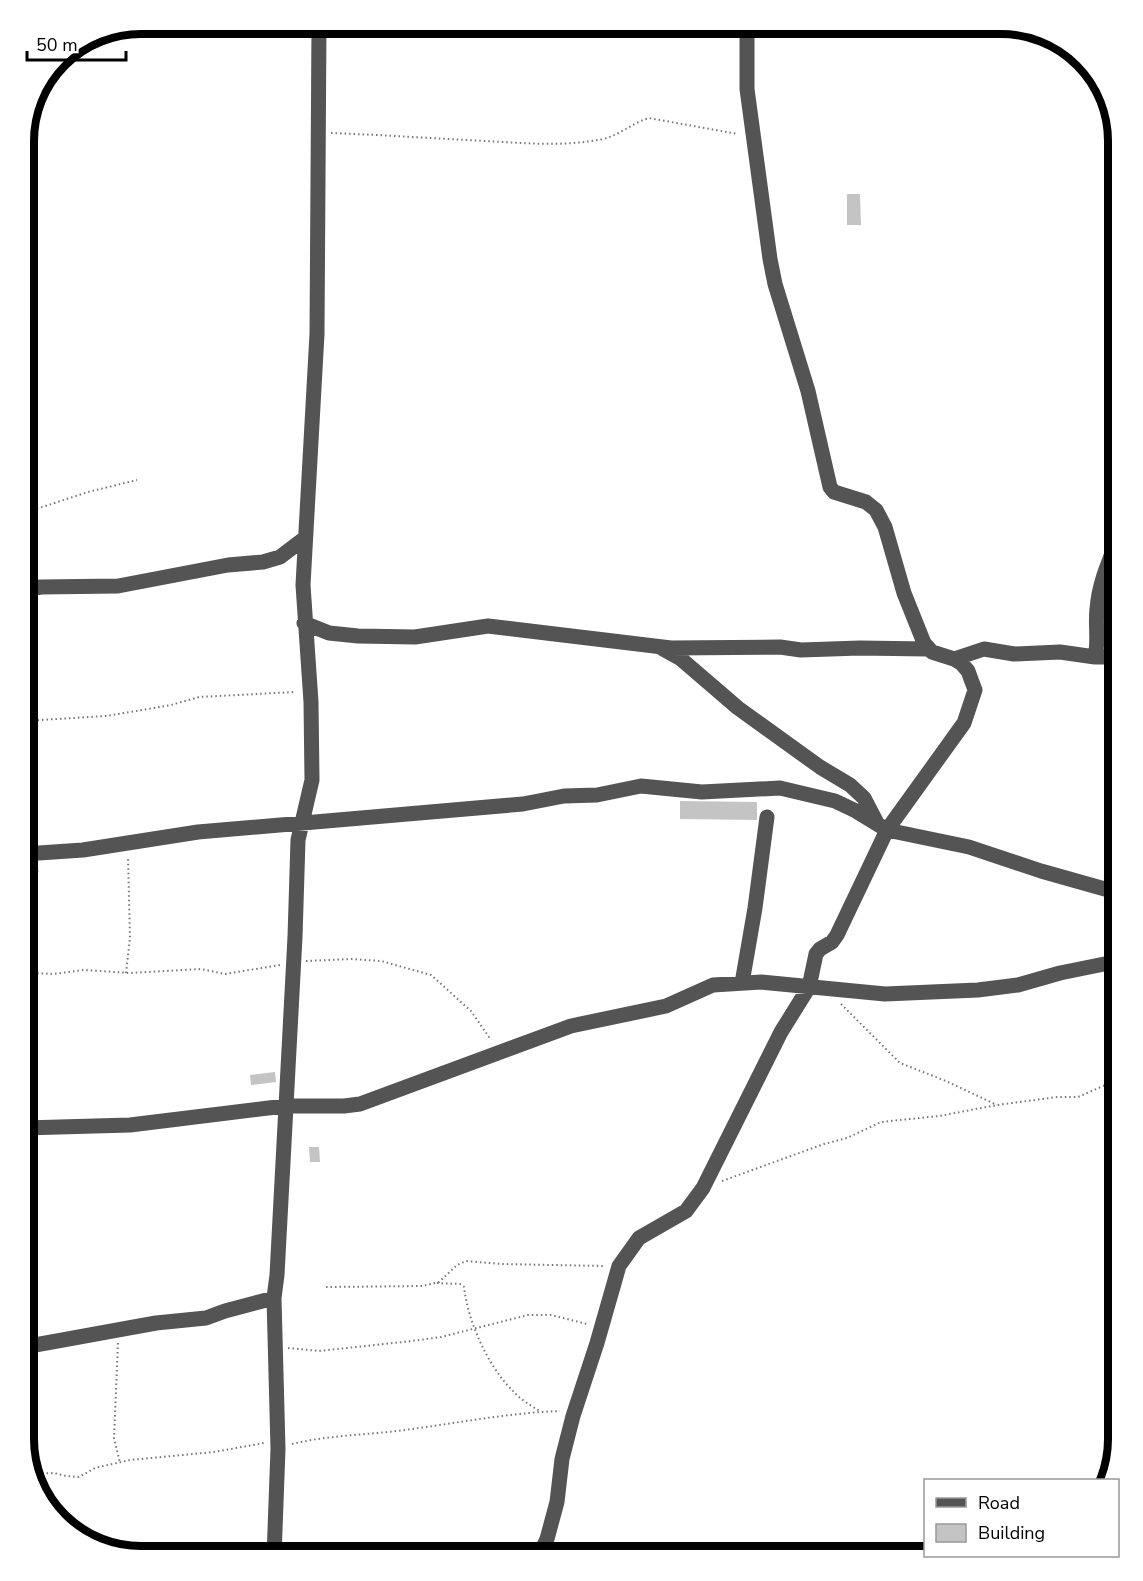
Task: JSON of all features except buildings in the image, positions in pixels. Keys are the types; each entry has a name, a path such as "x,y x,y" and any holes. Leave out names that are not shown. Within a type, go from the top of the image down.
{"street":[{"path":"274,1546 271,1446 277,1347 274,1298 278,1275 301,824 312,780 310,692 303,585 317,334 319,35"},
{"path":"747,35 747,89 752,136 776,284 808,391 830,487 834,492 866,502 876,510 885,527 904,593 927,649"},
{"path":"35,588 118,586 228,565 263,562 280,557 305,538"},
{"path":"1095,657 1098,636 1096,612 1101,582 1108,564"},
{"path":"304,623 329,633 358,636 415,637 488,626 671,648 927,649 954,659 968,671 975,690 964,723 882,827 837,935 832,942 816,954 809,987 782,1032 703,1188 687,1211 639,1238 619,1266 574,1411 562,1459 557,1502 544,1546"},
{"path":"654,646 681,659 738,708 820,767 850,785 864,798 882,827"},
{"path":"954,659 984,648 1014,654 1060,651 1108,657"},
{"path":"34,853 83,850 198,832 523,804 564,796 597,795 641,786 702,792 780,788 835,801 882,827 969,847 1108,890"},
{"path":"742,983 767,817"},
{"path":"34,1127 130,1125 285,1106 360,1104 571,1026 666,1006 713,986 761,982 885,994 978,990 1018,985 1060,973 1108,964"},
{"path":"34,1345 118,1330 206,1318 274,1298"}],"path":[{"path":"317,132 541,144 589,141 616,136 635,122 649,118 752,136"},
{"path":"35,509 88,492 138,480"},
{"path":"35,559 41,587"},
{"path":"35,720 106,716 171,705 199,697 310,692"},
{"path":"126,973 130,938 128,842"},
{"path":"34,975 84,970 126,973 201,969 225,974 294,962 351,959 381,961 431,975 471,1011 498,1053"},
{"path":"827,989 900,1063 997,1105"},
{"path":"703,1188 824,1144 847,1138 881,1122 939,1116 1057,1097 1078,1097 1108,1084"},
{"path":"436,1283 457,1265 466,1261 564,1267 619,1266"},
{"path":"326,1287 459,1284 464,1287 473,1328 504,1381 516,1394 541,1412"},
{"path":"277,1347 319,1352 441,1337 528,1315 551,1315 601,1328"},
{"path":"118,1330 114,1438 120,1463"},
{"path":"41,1474 54,1473 79,1477 95,1468 120,1463 477,1419 574,1411"}]}
